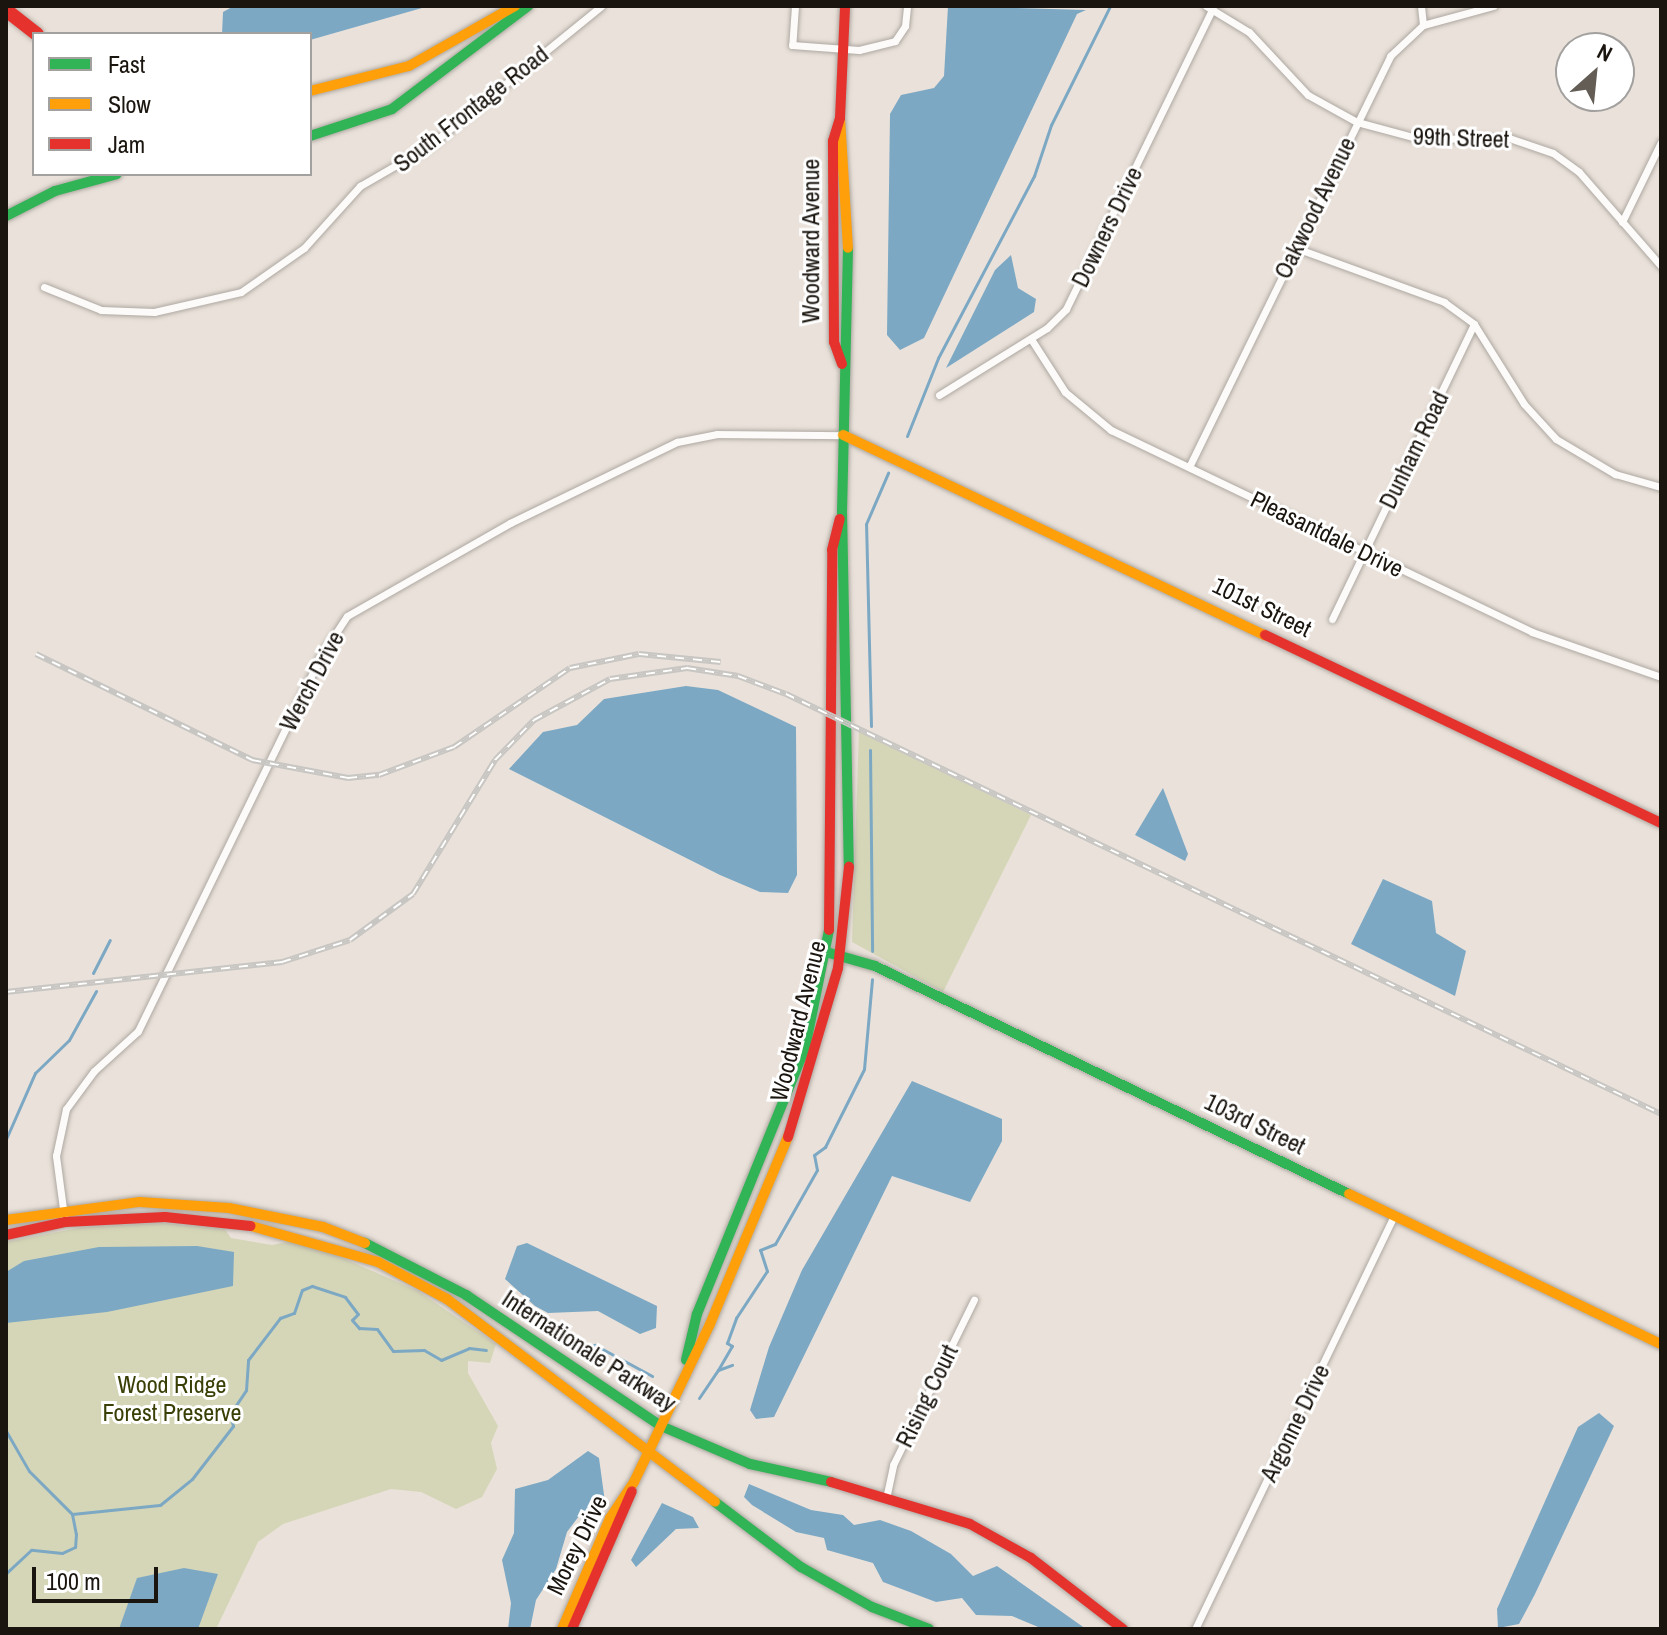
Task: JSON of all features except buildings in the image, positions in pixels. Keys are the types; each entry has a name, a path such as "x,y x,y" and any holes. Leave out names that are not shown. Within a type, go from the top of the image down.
{"main road":[{"path":"312,91 374,78 439,53 515,6"},
{"path":"312,135 370,119 417,94 528,6"},
{"name":"Woodward Avenue","path":"650,1449 682,1374 710,1324 797,1116 833,954 850,829 842,511 842,364 834,342 833,141 840,118 845,6"},
{"path":"7,9 35,32"},
{"path":"6,216 55,191 110,176"},
{"name":"101st Street","path":"843,435 1661,823"},
{"name":"103rd Street","path":"833,954 875,966 1661,1344"},
{"name":"Internationale Parkway","path":"6,1220 184,1204 280,1216 348,1237 466,1295 661,1426 750,1464 887,1494 941,1511 1012,1546 1123,1629"},
{"name":"Internationale Parkway","path":"6,1235 64,1215 165,1217 237,1223 306,1237 378,1262 447,1299 829,1584 929,1629"},
{"name":"Morey Drive","path":"572,1629 650,1449"},
{"name":"Morey Drive","path":"562,1629 610,1518 634,1482"}],"street":[{"name":"South Frontage Road","path":"44,287 101,310 154,312 241,292 304,248 360,186 429,146 601,6"},
{"path":"795,6 792,45 877,49 895,41 905,26 907,6"},
{"path":"1421,6 1423,25"},
{"name":"Oakwood Avenue","path":"1189,467 1390,56 1423,25 1493,6"},
{"name":"99th Street","path":"1211,7 1249,32 1308,95 1357,122 1406,137 1499,137 1542,148 1579,172 1661,266"},
{"name":"Downers Drive","path":"939,395 1031,339 1071,301 1211,7"},
{"path":"1622,222 1661,142"},
{"path":"1296,248 1422,291 1474,324 1524,404 1556,439 1615,474 1661,487"},
{"name":"Dunham Road","path":"1332,619 1474,324"},
{"name":"Pleasantdale Drive","path":"1031,339 1065,392 1089,416 1546,638 1661,677"},
{"name":"Werch Drive","path":"64,1215 56,1156 66,1109 80,1086 138,1031 322,654 347,616 510,523 677,442 717,434 843,435"},
{"name":"Argonne Drive","path":"1195,1629 1394,1216"},
{"name":"Rising Court","path":"887,1494 893,1465 974,1300"}],"green space":[{"path":"859,731 1031,815 943,992 852,942"},
{"name":"Wood Ridge Forest Preserve","path":"163,1223 224,1228 231,1238 272,1245 292,1241 322,1249 418,1291 496,1344 490,1363 468,1361 468,1373 498,1426 491,1443 497,1469 482,1497 456,1509 421,1492 391,1489 283,1524 258,1542 216,1629 6,1629 6,1242 83,1227"}],"water":[{"path":"234,6 429,6 312,39 312,32 222,32 223,12"},
{"path":"948,6 1086,10 1077,14 924,338 900,350 887,335 890,114 901,95 934,88 944,76"},
{"path":"1011,255 1018,288 1036,299 1034,312 946,368 995,270"},
{"path":"686,686 718,690 796,727 797,875 788,893 760,892 720,875 509,769 543,732 577,725 604,699"},
{"path":"1163,788 1188,854 1185,861 1135,835"},
{"path":"1383,879 1432,901 1436,933 1466,951 1455,996 1351,944"},
{"path":"912,1081 1002,1119 1002,1141 970,1202 892,1176 774,1417 756,1419 750,1410 769,1347 802,1270"},
{"path":"527,1243 657,1306 656,1328 640,1334 598,1311 548,1313 535,1306 505,1279 517,1246"},
{"path":"197,1246 234,1252 233,1286 107,1312 6,1323 6,1272 24,1261 99,1247"},
{"path":"1599,1413 1614,1426 1519,1624 1498,1628 1497,1609 1578,1427"},
{"path":"588,1451 599,1458 605,1502 582,1512 567,1532 556,1569 536,1600 530,1629 508,1629 511,1603 502,1560 514,1533 515,1489 548,1480"},
{"path":"749,1484 811,1510 843,1515 854,1525 880,1520 911,1531 951,1554 973,1576 997,1566 1086,1629 1043,1629 1012,1616 976,1615 962,1598 936,1602 883,1582 873,1563 827,1550 824,1538 796,1532 752,1505 744,1497"},
{"path":"662,1503 693,1517 699,1528 676,1529 636,1567 631,1560"},
{"path":"184,1568 218,1574 198,1629 119,1629 137,1578"}],"waterway":[{"path":"907,436 938,358 1034,176 1051,125 1110,6"},
{"path":"871,726 866,524 888,473"},
{"path":"870,750 872,951"},
{"path":"93,973 110,940"},
{"path":"718,1370 732,1346 727,1343 736,1318 767,1271 760,1250 775,1244 817,1170 814,1155 825,1147 864,1069 872,979"},
{"path":"6,1139 35,1073 69,1040 96,991"},
{"path":"72,1514 160,1505 192,1479 233,1426 230,1414 246,1390 248,1360 280,1318 294,1313 302,1290 312,1286 345,1297 358,1314 352,1320 359,1328 377,1329 393,1351 424,1350 441,1360 469,1348 486,1350"},
{"path":"573,1350 595,1345 652,1376"},
{"path":"699,1398 718,1370 732,1365"},
{"path":"6,1431 29,1471 72,1514 76,1534 75,1547 62,1553 31,1550 6,1573"}],"railway":[{"path":"36,654 252,760 348,778 379,775 454,747 570,668 639,654 721,662"},
{"path":"6,992 282,962 350,940 413,894 495,760 534,720 610,679 687,668 738,676 786,694 1661,1114"}],"traffic: fast":[{"path":"312,135 392,109 528,6"},
{"path":"6,216 55,191 110,176"},
{"path":"848,248 842,511 849,867"},
{"path":"686,1360 697,1314 805,1048 829,930"},
{"path":"826,952 875,966 1349,1194"},
{"path":"365,1243 466,1295 661,1426 750,1464 831,1482"},
{"path":"715,1502 801,1567 872,1607 929,1629"}],"traffic: slow":[{"path":"312,90 409,66 515,6"},
{"path":"840,118 848,248"},
{"path":"843,435 1265,635"},
{"path":"562,1629 610,1518 634,1482 710,1324 788,1137"},
{"path":"1349,1194 1661,1344"},
{"path":"6,1220 140,1202 229,1208 323,1227 365,1243"},
{"path":"251,1226 378,1262 447,1299 715,1502"}],"traffic: jam":[{"path":"842,364 834,342 833,141 840,118 845,6"},
{"path":"6,10 34,32"},
{"path":"829,930 832,550 840,519"},
{"path":"1265,635 1661,823"},
{"path":"788,1137 838,968 849,867"},
{"path":"6,1235 65,1222 165,1217 251,1226"},
{"path":"831,1482 970,1524 1031,1558 1123,1629"},
{"path":"572,1629 632,1491"}]}
